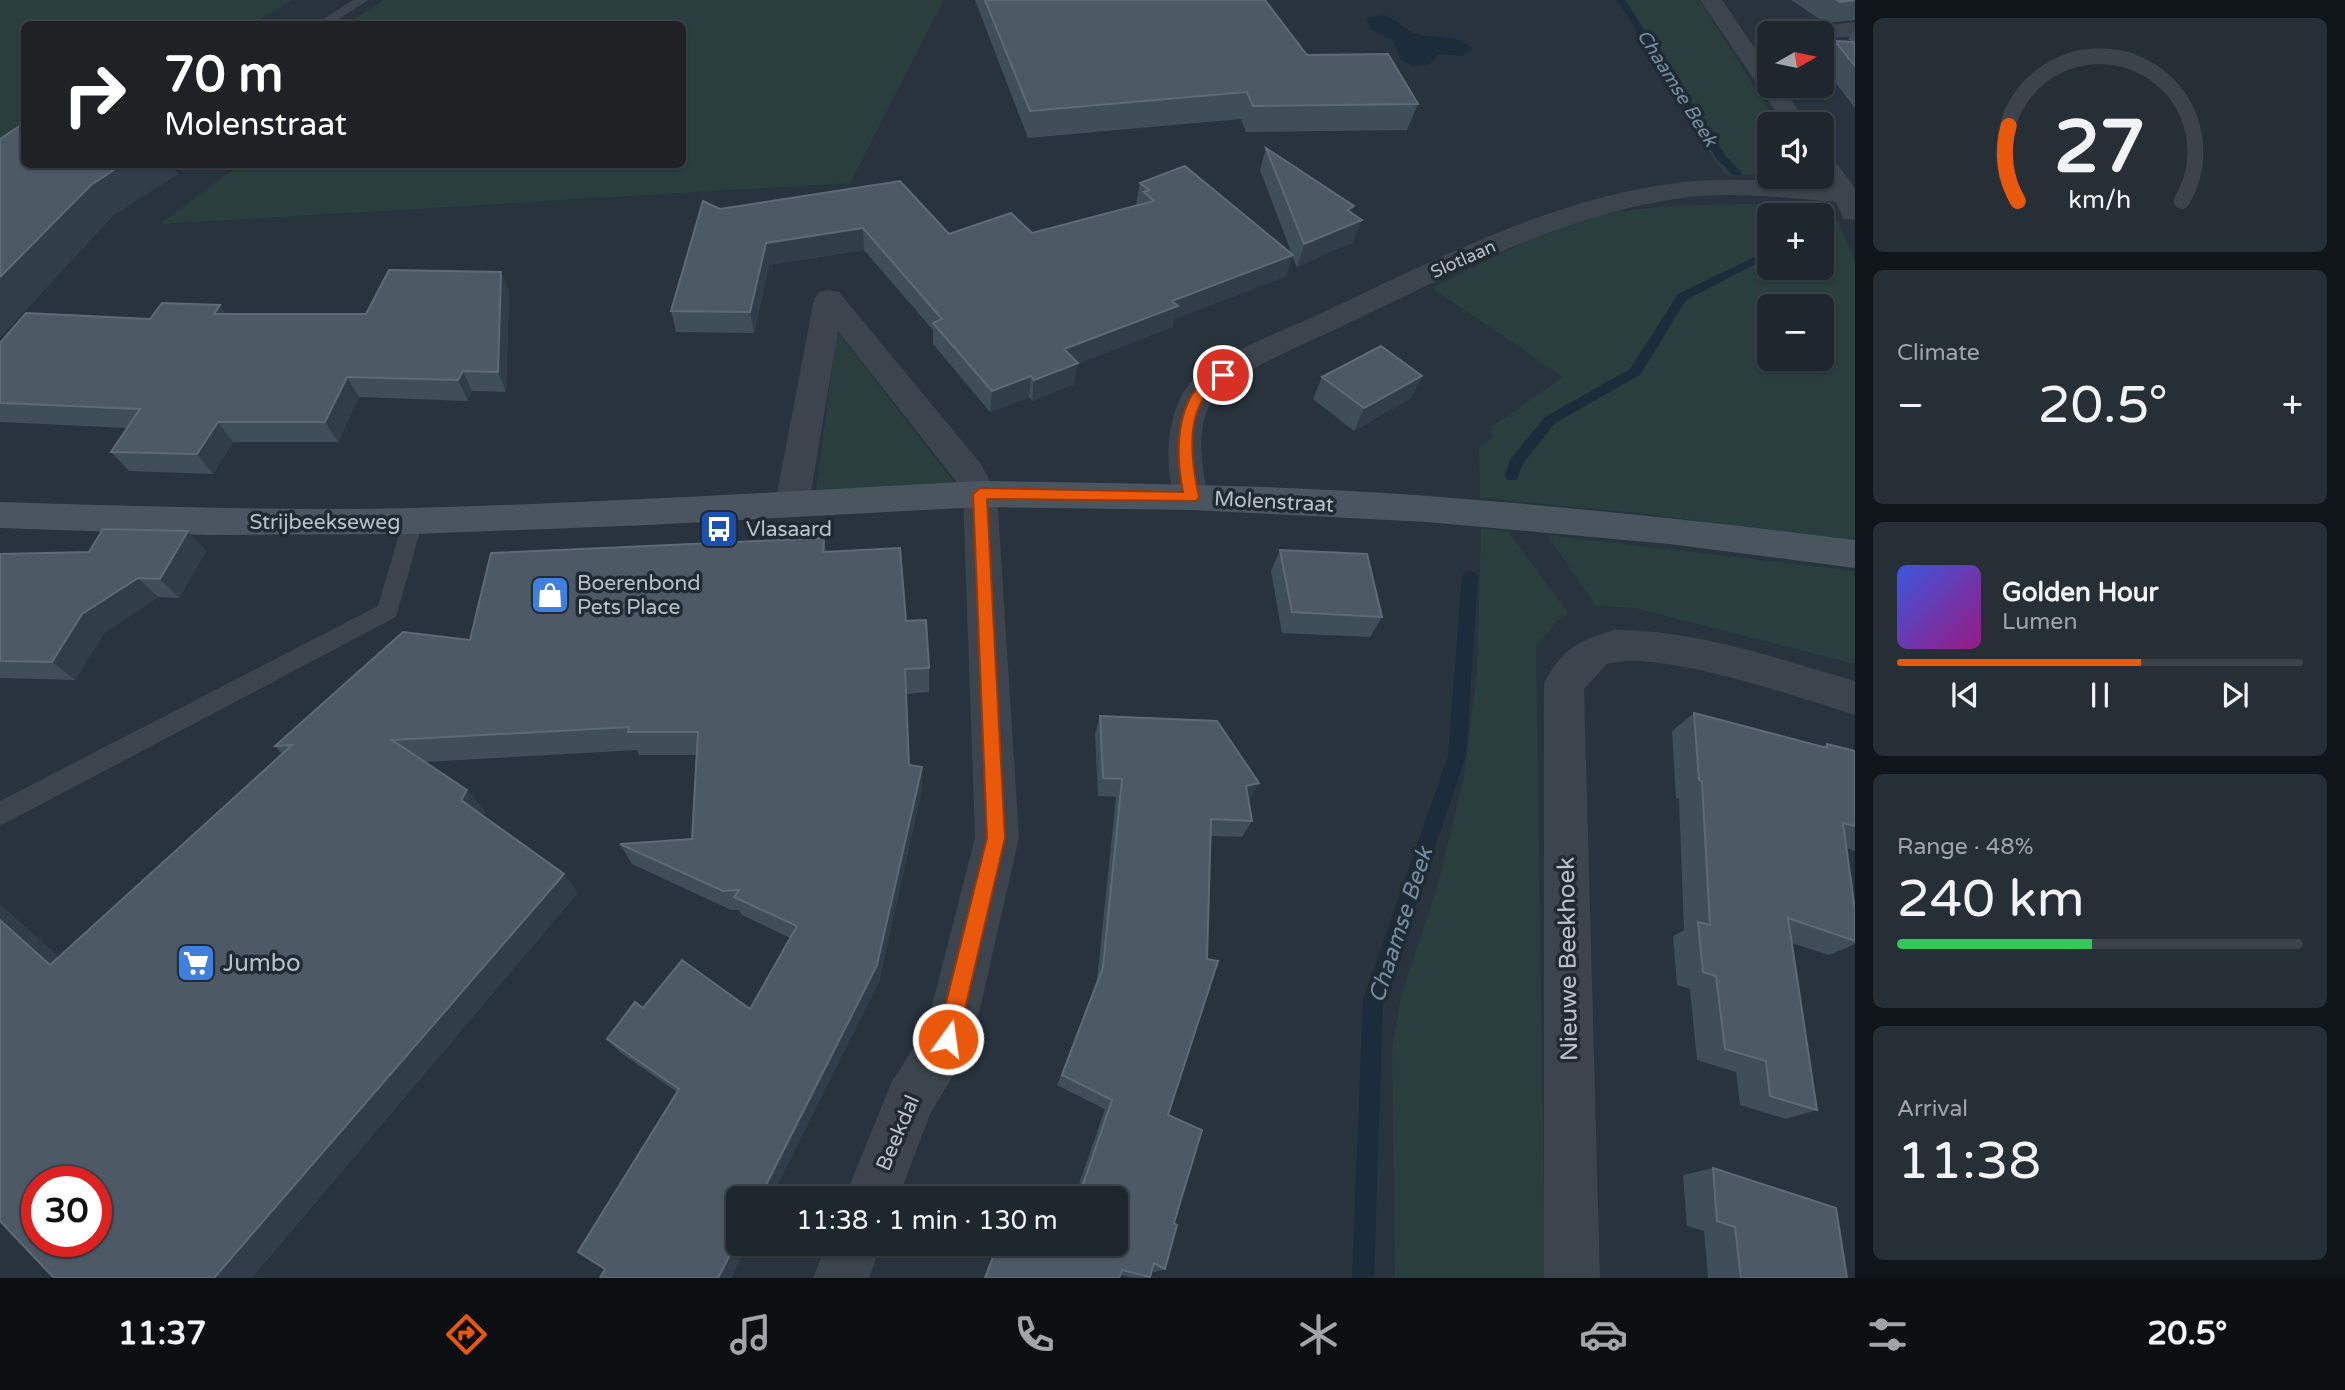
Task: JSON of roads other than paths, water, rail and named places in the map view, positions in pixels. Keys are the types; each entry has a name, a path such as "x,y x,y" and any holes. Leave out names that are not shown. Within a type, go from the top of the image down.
{"main road":[{"name":"Molenstraat","path":"649,512 980,494 1191,497 1427,509 1670,530 1855,554"},
{"name":"Strijbeekseweg","path":"0,515 206,522 413,521 649,512"}],"street":[{"path":"1711,0 1749,41 1757,59"},
{"path":"1834,31 1855,29"},
{"path":"1834,178 1852,203"},
{"name":"Slotlaan","path":"1191,497 1185,466 1186,424 1203,389 1244,361 1471,254 1525,232 1609,205 1683,190 1750,187 1852,203"},
{"path":"792,505 829,299 969,473 980,494"},
{"name":"Beekdal","path":"877,1186 910,1099 948,1039 996,838 980,494"},
{"name":"Nieuwe Beekhoek","path":"1572,1278 1564,684 1594,652 1618,644 1676,649 1855,698"},
{"path":"841,1278 849,1256"}],"lane":[{"path":"328,21 362,0"},
{"path":"0,814 388,611 413,521"}],"water":[{"path":"1382,15 1418,34 1458,40 1473,48 1463,56 1438,54 1430,64 1413,66 1401,60 1394,41 1371,30 1366,18"}],"waterway":[{"name":"Chaamse Beek","path":"1621,0 1721,157 1737,173"},
{"name":"Chaamse Beek","path":"1512,476 1515,464 1550,420 1635,372 1682,297 1757,259"},
{"name":"Chaamse Beek","path":"1363,1278 1373,1000 1457,756 1470,576"}],"place":[{"name":"Vlasaard","path":"719,529"},
{"name":"Boerenbond Pets Place","path":"550,595"},
{"name":"Jumbo","path":"196,963"}]}
